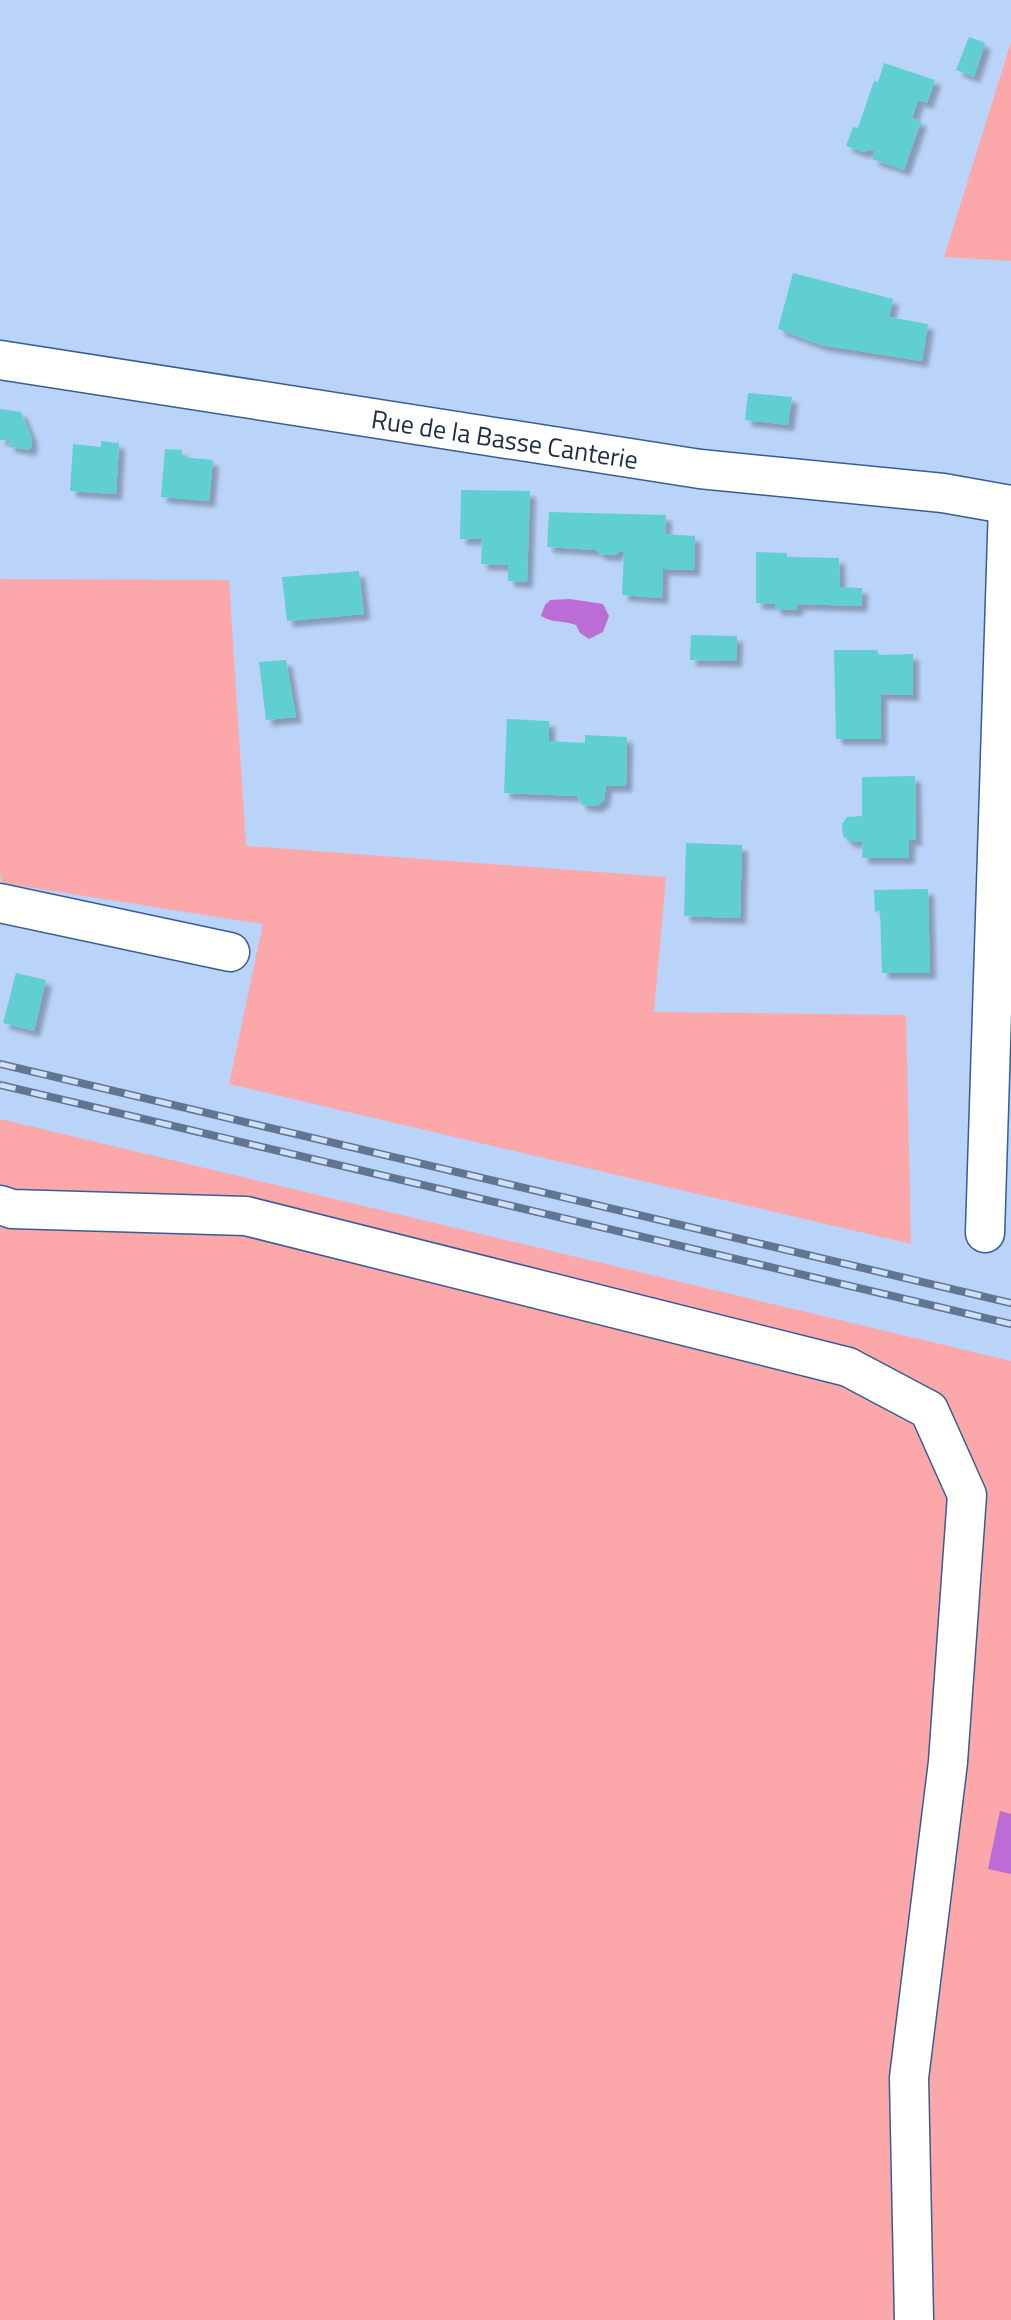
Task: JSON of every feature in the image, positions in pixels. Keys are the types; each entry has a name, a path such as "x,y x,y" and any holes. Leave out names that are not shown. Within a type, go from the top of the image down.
{"street":[{"name":"Rue de la Basse Canterie","path":"0,360 700,468 943,493 1009,505"},
{"path":"985,1233 1009,505"},
{"path":"0,903 230,952"},
{"path":"0,1205 12,1209 246,1216 848,1367 929,1410 967,1495 948,1762 909,2078 914,2320"}],"shaded area":[{"path":"1011,42 1011,261 944,257"},
{"path":"0,579 229,580 246,846 666,877 654,1012 906,1015 911,1244 229,1084 263,924 2,883"},
{"path":"570,599 603,604 609,616 603,632 589,639 580,633 576,625 541,616 550,600"},
{"path":"0,1119 1011,1361 1011,2320 0,2320"},
{"path":"1000,1811 1011,1814 1011,1874 988,1869"}],"building":[{"path":"969,37 985,43 974,77 956,70"},
{"path":"884,63 935,80 927,103 918,100 912,118 921,121 904,170 872,159 875,151 863,152 846,146 853,127 858,128 874,81 878,82"},
{"path":"793,273 893,299 889,317 928,324 922,361 821,345 778,329"},
{"path":"748,393 792,397 788,425 745,420"},
{"path":"0,409 21,412 31,436 32,446 29,450 8,446 10,440 0,440"},
{"path":"101,441 119,443 116,494 70,491 73,444 101,447"},
{"path":"165,449 182,450 182,457 213,460 209,501 161,497"},
{"path":"461,490 530,491 527,582 508,581 508,565 481,564 482,539 460,539"},
{"path":"549,512 666,515 665,534 695,536 694,570 663,569 662,598 622,595 624,552 609,555 600,554 596,550 547,547"},
{"path":"756,552 787,553 787,557 839,558 840,587 862,588 861,606 797,604 797,610 775,609 775,604 756,603"},
{"path":"359,571 364,614 287,621 282,577"},
{"path":"691,635 737,636 736,661 690,660"},
{"path":"834,650 877,650 879,655 913,654 913,695 881,694 881,739 836,739"},
{"path":"286,660 296,717 266,720 259,662"},
{"path":"507,719 549,721 549,741 585,743 585,735 627,737 626,786 606,786 604,800 597,806 582,805 577,796 504,793"},
{"path":"915,776 916,840 909,840 909,858 862,858 863,841 850,842 843,836 842,824 847,817 862,816 862,777"},
{"path":"686,843 742,845 740,918 684,916"},
{"path":"928,889 930,973 882,973 880,911 875,912 874,890"},
{"path":"16,973 46,980 34,1031 3,1023"}],"railway":[{"path":"0,1064 1011,1303"},
{"path":"0,1085 1011,1324"}]}
